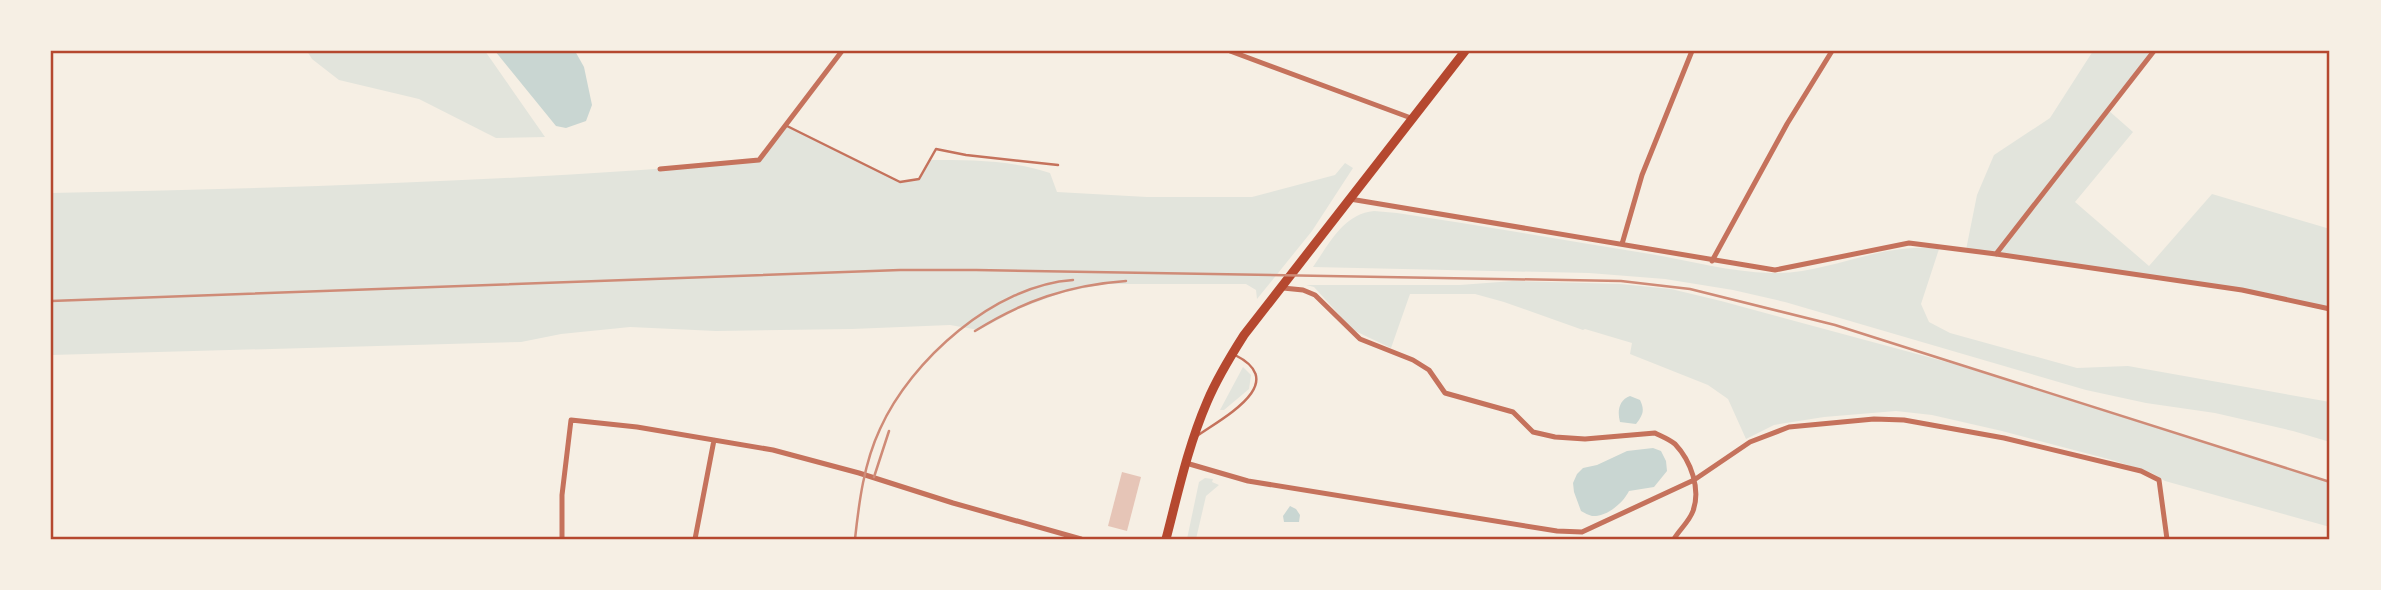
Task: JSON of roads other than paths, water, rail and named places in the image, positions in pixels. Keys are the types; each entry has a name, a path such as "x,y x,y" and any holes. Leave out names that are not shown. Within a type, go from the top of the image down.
{"highway":[{"path":"1166,539 1194,437 1207,402 1232,354 1465,51"}],"street":[{"path":"660,169 760,160 842,51"},
{"path":"1230,51 1411,118"},
{"path":"1622,244 1642,175 1692,51"},
{"path":"1712,261 1787,124 1832,51"},
{"path":"1996,254 2154,51"},
{"path":"1349,199 1775,270 1909,243 2242,290 2330,309"},
{"path":"1283,288 1303,289 1315,295 1360,339 1413,360 1429,370 1445,393 1513,412 1533,432 1555,437 1598,438 1655,433 1674,444 1694,480 1697,498 1692,515 1674,539"},
{"path":"1186,463 1248,481 1535,527 1583,532 1694,480 1750,442 1789,428 1874,419 1904,420 2004,438 2141,471 2159,480 2167,539"},
{"path":"562,539 562,495 571,420 637,427 773,450 1081,539"},
{"path":"695,539 714,440"}],"lane":[{"path":"787,126 900,182 919,179 936,149 1058,165"},
{"path":"1194,437 1242,404 1256,386 1257,376 1253,368 1232,354"}],"railway":[{"path":"51,301 900,270 1621,281 1690,289 1835,325 2330,482"},
{"path":"855,539 863,483 874,442 894,403 912,377 959,330 986,311 1014,296 1044,285 1073,280"},
{"path":"975,331 1011,311 1047,296 1085,286 1126,281"},
{"path":"874,477 889,431"}]}
